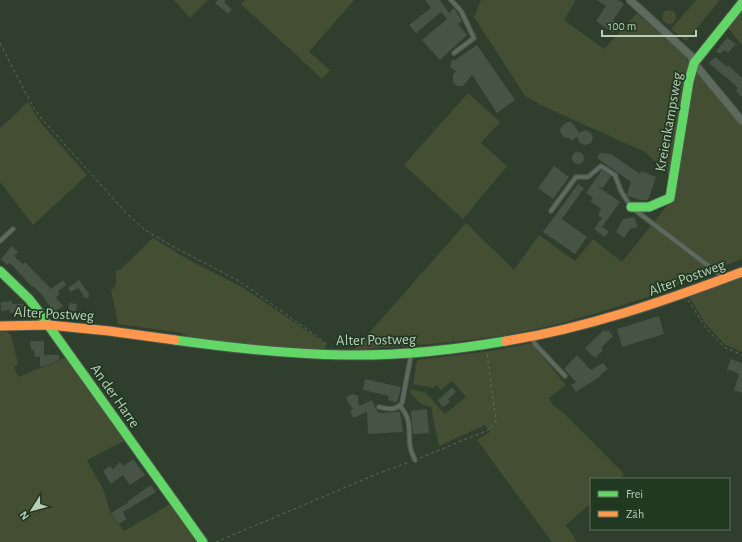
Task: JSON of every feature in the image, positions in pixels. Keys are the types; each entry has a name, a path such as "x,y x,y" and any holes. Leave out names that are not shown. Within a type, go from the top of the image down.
{"main road":[{"name":"Kreienkampsweg","path":"631,207 649,207 670,198 689,81 694,63 742,3"},
{"name":"An der Harre","path":"0,271 29,298 203,542"},
{"name":"Alter Postweg","path":"0,326 48,325 141,335 287,354 412,354 486,346 532,338 581,326 645,308 684,295 742,272"}],"street":[{"path":"630,0 691,56 694,63 742,121"}],"lane":[{"path":"451,0 461,12 474,38 454,53"},
{"path":"551,211 576,177 588,177 601,166 615,175 621,191 631,207 726,279"},
{"path":"0,241 13,229"},
{"path":"532,338 535,344 565,376"},
{"path":"379,407 391,410 400,406 402,403 412,354"},
{"path":"400,406 406,413 410,428 410,447 415,460"}],"path":[{"path":"0,42 32,105 41,118 127,214 145,230 168,244 248,287 326,344 333,355"},
{"path":"684,295 706,328 724,347 742,355"},
{"path":"216,542 369,477 488,430 496,422 486,346"}],"green space":[{"path":"174,0 208,0 190,18"},
{"path":"245,0 354,0 309,52 330,70 322,79 241,4"},
{"path":"481,0 576,0 564,20 604,49 637,13 686,57 689,65 671,176 645,152 543,106 525,96 474,17"},
{"path":"696,0 720,0 686,41 671,29"},
{"path":"742,6 742,45 726,26"},
{"path":"666,10 672,10 676,14 676,20 672,24 666,24 662,20 662,14"},
{"path":"696,71 701,74 742,125 742,259 669,287 660,293 553,325 517,333 477,339 354,350 466,223 514,270 539,235 575,261 593,239 622,262 670,202 685,116"},
{"path":"468,93 500,122 481,143 507,166 463,219 404,165"},
{"path":"28,102 40,122 87,175 33,225 0,182 0,128"},
{"path":"153,238 189,260 242,287 325,343 325,351 236,344 192,338 181,333 118,324 111,290 116,286 116,270 120,270"},
{"path":"742,275 742,352 724,344 705,323 688,295"},
{"path":"0,332 7,332 11,335 18,364 14,366 18,377 67,357 126,440 87,460 104,491 110,512 124,531 172,503 198,542 0,542"},
{"path":"531,343 566,385 549,398 553,405 565,414 624,474 620,478 590,478 590,504 566,525 577,542 552,542 477,440 490,432 485,425 439,446 431,407 421,404 411,394 411,389 426,393 445,414 466,397 452,381 441,390 437,385 433,388 413,384 417,360 491,351"}],"building":[{"path":"218,0 226,0 224,2 232,10 228,14 215,3"},
{"path":"425,0 440,0 449,13 454,8 462,21 458,24 467,35 440,60 422,40 447,19 441,12 416,33 409,25 431,8"},
{"path":"597,0 618,0 624,4 613,20 619,24 613,33 596,21 606,6"},
{"path":"727,38 736,44 728,53 724,50 720,54 716,51"},
{"path":"477,45 515,100 497,113 472,75 463,86 457,86 453,82 453,75 456,71 450,67 452,60 455,60"},
{"path":"715,57 727,67 728,65 742,78 742,97 736,91 738,88 709,63"},
{"path":"567,122 571,122 579,133 586,130 591,133 593,138 591,143 584,145 579,142 577,137 571,141 570,138 565,138 560,131 561,127"},
{"path":"578,152 582,154 584,158 582,162 578,164 574,162 572,158 574,154"},
{"path":"600,153 611,154 640,174 641,171 656,177 648,200 640,200 628,196 631,182 597,158"},
{"path":"554,166 569,177 553,199 538,188"},
{"path":"602,170 611,176 603,188 597,186 620,202 602,227 609,231 605,237 594,229 602,218 598,215 601,209 590,201 593,198 586,193"},
{"path":"578,184 584,188 562,219 587,237 575,254 543,232"},
{"path":"634,217 638,227 630,229 624,238 616,232 623,219"},
{"path":"12,246 18,252 14,256 23,264 25,262 51,289 63,280 66,285 58,291 60,294 56,297 59,301 58,302 60,302 63,306 54,312 42,295 33,286 32,287 13,266 9,263 7,265 1,259"},
{"path":"79,280 89,294 88,298 82,297 83,294 78,288 71,292 68,288"},
{"path":"12,301 12,304 24,304 24,312 10,313 10,310 1,311 1,302"},
{"path":"69,303 77,304 75,315 68,314"},
{"path":"659,316 664,334 622,347 617,329"},
{"path":"604,330 606,332 608,330 613,336 601,348 603,350 595,358 585,348"},
{"path":"30,341 44,341 44,355 59,355 59,360 44,366 40,366 40,357 35,357 34,350 31,350"},
{"path":"577,355 591,370 603,363 608,369 600,375 601,376 576,392 571,385 576,382 564,369"},
{"path":"731,359 742,363 742,393 734,390 739,374 727,369"},
{"path":"365,379 401,387 397,402 388,400 389,396 363,390"},
{"path":"452,387 456,392 448,399 450,402 443,407 438,400"},
{"path":"353,394 358,396 359,406 372,400 378,413 400,412 403,432 368,434 367,412 353,418 350,410 353,409 346,398"},
{"path":"427,409 429,433 413,434 411,411"},
{"path":"133,459 145,475 130,485 123,475 111,484 103,471 110,466 113,469 120,462 124,466"},
{"path":"151,485 156,492 123,512 126,519 119,524 111,513 129,502 128,501"}],"traffic: fast":[{"path":"631,207 649,207 670,198 689,81 694,63 742,3"},
{"path":"0,271 29,299 36,308 203,542"},
{"path":"175,340 260,350 345,355 426,352 506,341"}],"traffic: slow":[{"path":"506,341 566,329 596,321 655,303 742,272"},
{"path":"0,326 49,325 175,340"}]}
